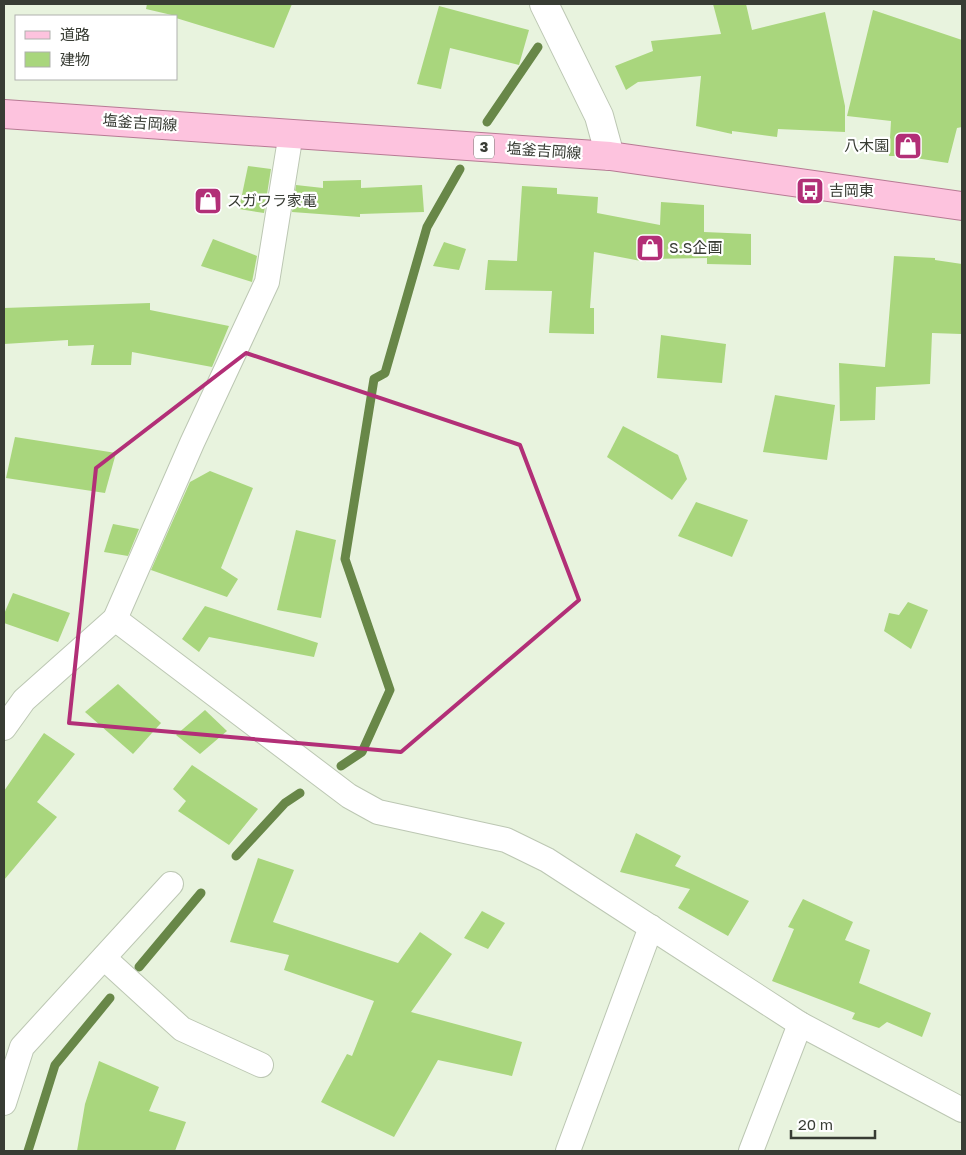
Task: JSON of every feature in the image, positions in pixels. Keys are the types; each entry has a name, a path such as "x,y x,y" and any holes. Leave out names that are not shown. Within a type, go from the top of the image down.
{"main road":[{"name":"塩釜吉岡線","path":"4,114 610,156 962,206"}],"street":[{"path":"544,4 599,116 610,156"},
{"path":"4,728 24,700 114,619 192,443 268,282 291,133"},
{"path":"114,619 349,796 378,812 506,840 547,860 800,1024 962,1110"},
{"path":"4,1103 22,1047 171,884"},
{"path":"568,1151 651,927"},
{"path":"104,958 182,1029 260,1064"},
{"path":"750,1151 800,1024"}],"highlighted area":[{"path":"246,353 520,445 579,600 401,752 69,723 96,468"}],"building":[{"path":"147,4 292,4 274,48 178,19 178,15 146,9"},
{"path":"713,4 746,4 752,30 825,12 845,106 845,132 778,129 777,137 732,131 732,134 696,126 701,76 638,82 626,90 615,66 653,51 651,41 721,34"},
{"path":"439,6 529,30 519,65 450,48 441,89 417,84"},
{"path":"873,10 962,40 962,127 957,128 948,163 902,156 889,156 891,121 847,116"},
{"path":"248,166 271,169 264,213 239,209"},
{"path":"361,180 361,188 422,185 424,212 360,214 360,217 292,212 296,185 323,188 323,181"},
{"path":"522,186 557,188 557,194 598,197 597,213 660,225 661,202 704,205 704,232 751,234 751,265 707,264 707,258 647,259 646,262 594,252 590,308 594,308 594,334 549,333 552,291 485,290 488,260 517,261"},
{"path":"213,239 257,256 252,282 201,266"},
{"path":"444,242 466,249 459,270 433,266"},
{"path":"894,256 935,258 935,260 962,264 961,334 932,333 930,384 876,387 875,420 840,421 839,363 885,367"},
{"path":"150,303 150,310 229,326 212,367 132,352 131,365 91,365 94,345 68,346 68,340 4,344 4,308"},
{"path":"661,335 726,344 722,383 657,378"},
{"path":"775,395 835,405 827,460 763,452"},
{"path":"623,426 678,455 687,479 672,500 607,457"},
{"path":"15,437 116,453 105,493 6,478"},
{"path":"210,471 253,488 221,568 238,579 227,597 151,570 190,482"},
{"path":"696,502 748,520 732,557 678,536"},
{"path":"113,524 139,529 128,556 104,552"},
{"path":"296,530 336,540 321,618 277,610"},
{"path":"13,593 70,613 58,642 4,623 4,614"},
{"path":"908,602 928,610 911,649 884,631 889,613 899,615"},
{"path":"205,606 318,643 314,657 209,637 199,652 182,639"},
{"path":"118,684 161,723 133,754 85,712"},
{"path":"205,710 227,731 200,754 176,735"},
{"path":"44,733 75,754 37,802 57,817 4,880 4,791"},
{"path":"192,765 258,809 229,845 178,811 186,801 173,789"},
{"path":"636,833 681,856 675,866 749,901 728,936 678,908 690,889 620,872"},
{"path":"258,858 294,870 273,922 398,963 420,932 452,954 411,1012 522,1042 512,1076 438,1060 394,1137 321,1102 347,1054 352,1056 374,1001 284,970 289,955 230,942"},
{"path":"803,899 853,922 845,940 870,950 859,983 931,1013 922,1037 887,1022 879,1028 852,1019 855,1013 772,981 794,929 788,927"},
{"path":"482,911 505,923 488,949 464,938"},
{"path":"99,1061 159,1087 149,1111 186,1122 175,1151 77,1151 85,1104"}],"waterway":[{"path":"487,122 538,47"},
{"path":"341,766 362,752 390,690 345,559 374,379 385,373 427,227 460,169"},
{"path":"236,856 285,803 300,793"},
{"path":"139,967 201,893"},
{"path":"28,1151 55,1065 110,998"}],"place":[{"name":"八木園","path":"908,146"},
{"name":"吉岡東","path":"810,191"},
{"name":"スガワラ家電","path":"208,201"},
{"name":"S.S企画","path":"650,248"}]}
